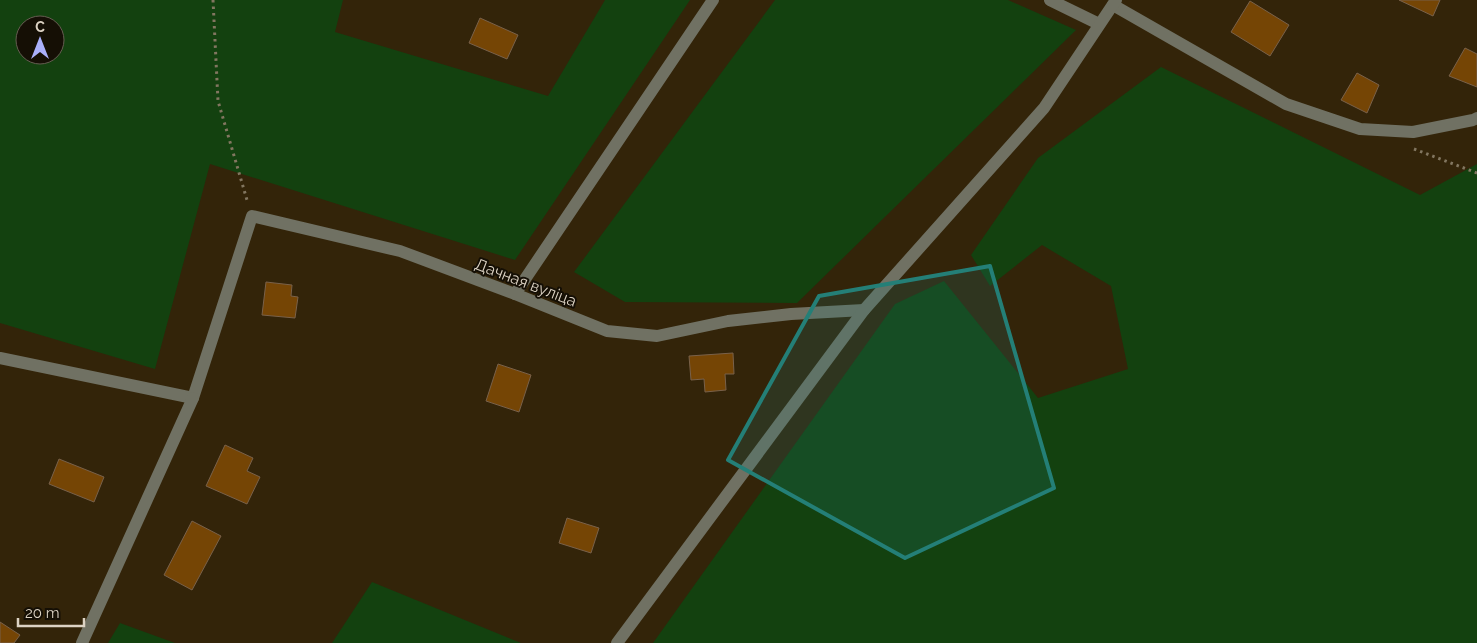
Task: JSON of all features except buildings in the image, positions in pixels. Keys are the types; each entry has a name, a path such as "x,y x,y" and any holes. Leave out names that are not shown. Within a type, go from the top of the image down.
{"street":[{"path":"515,294 713,0"},
{"path":"1050,0 1099,24"},
{"path":"617,643 864,310 1044,108 1114,2 1286,104 1360,129 1413,132 1477,118"},
{"name":"Дачная вуліца","path":"252,216 400,251 607,331 657,336 728,321 791,314 864,310"},
{"path":"82,643 193,398 252,216"},
{"path":"0,358 193,398"}],"path":[{"path":"212,0 218,101 252,216"},
{"path":"1414,149 1477,173"}],"highlighted area":[{"path":"990,266 1054,488 905,558 728,460 819,296"}],"green space":[{"path":"0,0 343,0 335,32 548,96 605,0 690,0 515,260 210,164 155,369 0,323"},
{"path":"775,0 1008,0 1076,30 797,303 625,302 574,272"},
{"path":"1161,67 1420,195 1477,164 1477,643 653,643 895,304 944,281 1038,398 1128,369 1111,286 1042,245 990,286 971,255 1038,158"},
{"path":"372,582 521,643 332,643"},
{"path":"120,623 175,643 108,643"}]}
